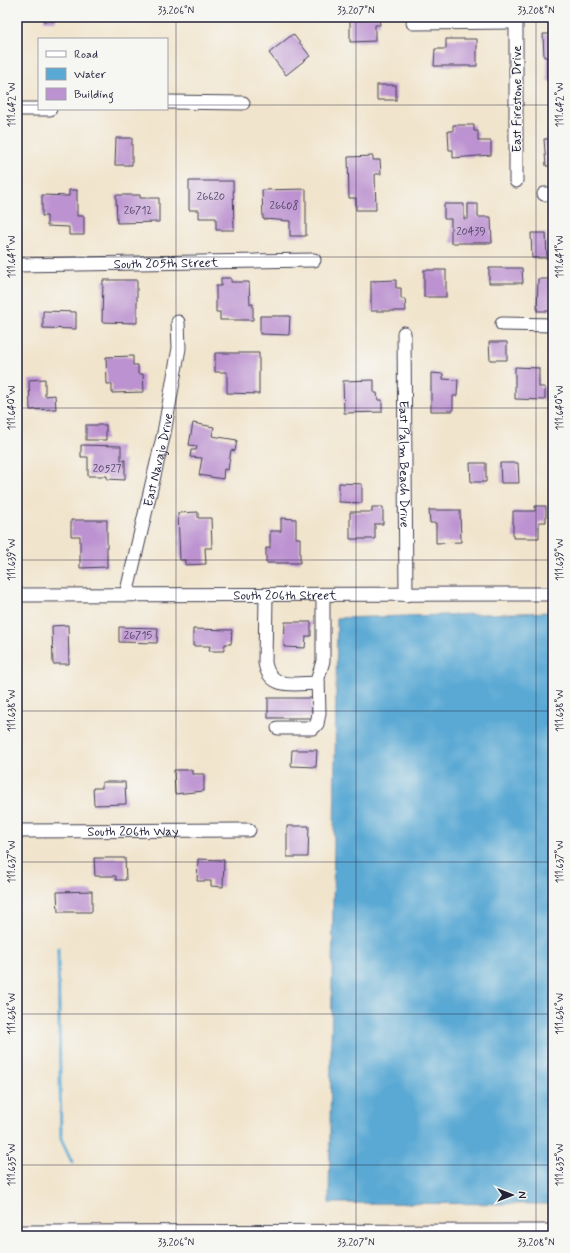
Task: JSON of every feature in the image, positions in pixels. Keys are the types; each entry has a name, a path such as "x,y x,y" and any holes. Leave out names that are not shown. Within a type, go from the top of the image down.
{"main road":[{"path":"17,1234 553,1233"}],"street":[{"path":"413,23 516,20"},
{"name":"East Firestone Drive","path":"516,20 516,181"},
{"path":"168,102 243,103"},
{"path":"17,109 38,109"},
{"name":"South 205th Street","path":"17,265 314,260"},
{"name":"East Navajo Drive","path":"126,595 164,433 179,348 178,322"},
{"path":"502,324 553,325"},
{"name":"East Palm Beach Drive","path":"404,333 406,595"},
{"name":"South 206th Street","path":"17,595 553,594"},
{"path":"266,595 265,663 267,673 272,679 280,683 318,683"},
{"path":"278,728 312,728 317,724 319,713 319,672 323,661 323,595"},
{"name":"South 206th Way","path":"17,831 249,830"}],"water":[{"path":"553,612 553,1204 329,1203 337,618"}],"building":[{"path":"44,17 56,17 56,21 44,21"},
{"path":"350,17 379,17 380,25 375,25 375,41 350,42"},
{"path":"293,34 310,56 286,75 269,53"},
{"path":"543,34 553,34 553,81 547,81 547,57 544,57"},
{"path":"446,39 477,39 477,66 434,66 435,49 446,49"},
{"path":"377,85 396,85 396,100 377,100"},
{"path":"453,125 474,125 474,131 478,131 478,141 491,141 491,155 453,158 453,150 449,150 448,131 453,131"},
{"path":"116,138 132,138 132,165 115,165"},
{"path":"544,139 553,139 553,166 546,166"},
{"path":"373,156 373,160 380,160 381,174 375,174 376,210 356,210 356,198 349,198 348,157"},
{"path":"189,181 233,181 234,230 216,230 216,218 199,218 199,210 189,210"},
{"path":"306,189 306,236 290,236 290,221 263,219 262,190"},
{"path":"69,190 77,190 77,216 84,216 84,235 69,235 69,227 47,226 47,216 42,216 42,195 69,196"},
{"path":"116,195 140,195 140,198 159,198 159,222 117,223"},
{"path":"444,204 464,204 464,219 468,219 468,204 478,204 478,217 491,217 492,243 451,243 451,219 444,219"},
{"path":"531,233 546,233 547,258 532,258"},
{"path":"489,268 522,268 523,283 489,283"},
{"path":"424,270 446,270 446,297 424,297"},
{"path":"221,278 231,278 231,282 249,282 250,304 253,304 253,320 220,320 220,312 216,312 216,286 221,286"},
{"path":"538,279 553,279 553,311 537,311"},
{"path":"103,280 137,280 137,323 102,322"},
{"path":"396,280 396,288 401,288 401,299 405,299 406,311 371,311 371,281"},
{"path":"43,311 76,312 76,329 43,328"},
{"path":"260,316 290,316 289,335 260,334"},
{"path":"489,342 507,342 507,360 490,360"},
{"path":"215,353 259,353 259,394 227,393 227,372 215,372"},
{"path":"133,356 133,365 138,365 138,374 143,374 144,392 112,393 112,384 107,384 106,357"},
{"path":"515,367 539,368 539,387 545,387 545,400 515,399"},
{"path":"431,373 443,374 443,379 458,380 457,396 453,396 453,411 431,411"},
{"path":"45,379 45,396 55,395 56,409 30,410 29,380"},
{"path":"374,380 374,393 377,393 378,400 382,400 382,412 344,413 343,381"},
{"path":"193,423 214,427 212,436 237,440 235,451 231,450 228,470 224,469 223,479 199,475 202,458 190,457 191,450 196,450 197,446 189,445"},
{"path":"86,425 106,425 106,440 86,440"},
{"path":"81,445 121,446 121,460 125,460 125,480 107,479 107,476 88,476 88,457 81,457"},
{"path":"470,463 486,463 486,482 471,482"},
{"path":"500,463 518,463 519,483 501,483"},
{"path":"339,483 362,484 362,503 339,502"},
{"path":"535,506 546,506 546,522 539,522 539,538 513,538 513,511 535,511"},
{"path":"372,507 383,507 383,524 375,524 375,539 350,539 350,512 372,512"},
{"path":"429,510 460,510 461,542 436,543 436,523 430,523"},
{"path":"198,512 198,518 211,518 212,548 205,548 206,564 185,565 185,560 180,560 178,513"},
{"path":"281,518 296,519 296,538 300,538 300,563 266,563 266,548 270,548 270,531 281,531"},
{"path":"71,520 107,520 107,567 80,568 80,536 71,536"},
{"path":"285,622 311,622 311,636 306,636 305,648 284,647"},
{"path":"68,625 69,664 53,664 52,626"},
{"path":"119,627 158,628 157,643 119,642"},
{"path":"193,629 232,630 231,644 225,644 224,651 209,651 210,646 193,646"},
{"path":"268,698 312,698 312,718 268,718"},
{"path":"292,750 317,750 316,767 291,766"},
{"path":"174,770 192,770 192,774 204,774 204,791 175,794"},
{"path":"102,782 125,782 126,804 94,805 93,788 102,788"},
{"path":"287,826 309,826 308,857 287,857"},
{"path":"94,858 125,858 126,880 116,880 116,876 95,876"},
{"path":"198,859 224,860 223,887 211,886 211,881 197,881"},
{"path":"92,891 92,912 58,912 57,892"}],"waterway":[{"path":"58,948 61,1139 72,1162"}]}
